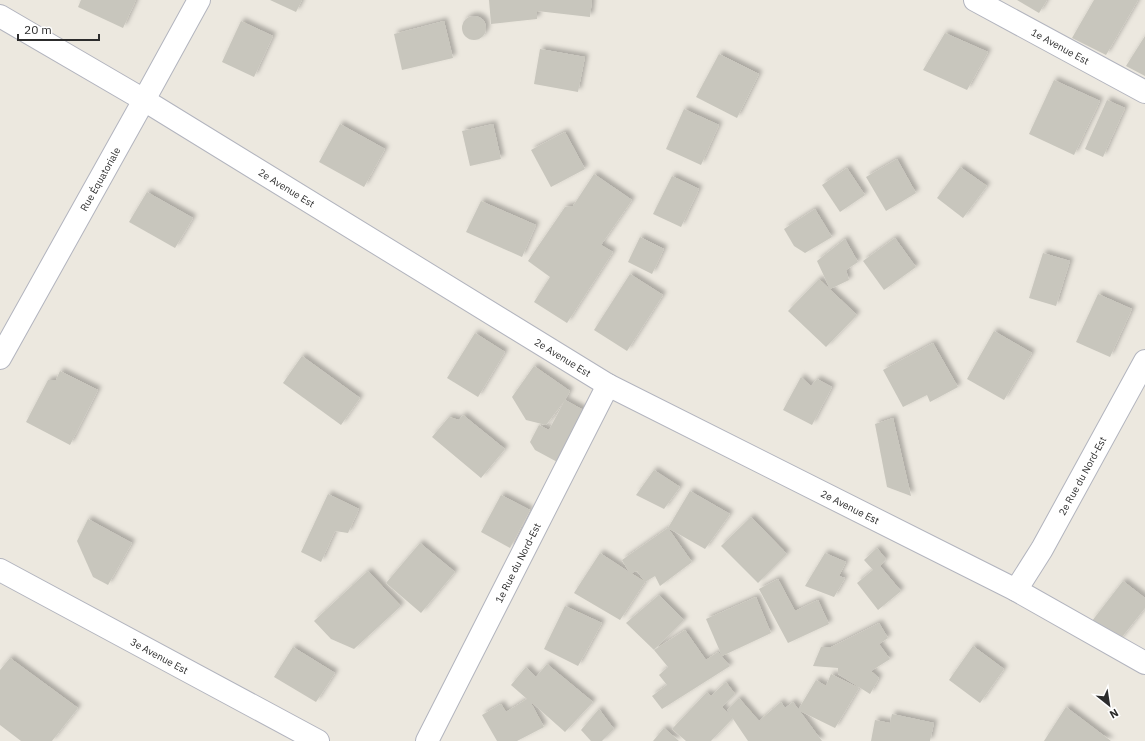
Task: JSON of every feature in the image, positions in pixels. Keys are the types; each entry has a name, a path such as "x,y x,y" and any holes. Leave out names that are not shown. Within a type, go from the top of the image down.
{"street":[{"name":"Rue Équatoriale","path":"0,358 199,0"},
{"name":"1e Avenue Est","path":"975,0 1145,92"},
{"name":"2e Avenue Est","path":"0,16 144,100 608,385 1016,590 1145,663"},
{"name":"2e Rue du Nord-Est","path":"1016,590 1042,548 1145,361"},
{"name":"1e Rue du Nord-Est","path":"427,741 608,385"},
{"name":"3e Avenue Est","path":"0,570 288,734 318,741"}],"building":[{"path":"81,0 136,0 123,28 78,7"},
{"path":"270,0 302,0 296,12"},
{"path":"489,0 592,0 590,17 537,11 537,19 491,24"},
{"path":"1017,0 1047,0 1039,13"},
{"path":"1094,0 1138,0 1106,55 1072,38"},
{"path":"474,16 483,19 486,28 483,37 474,40 465,37 462,28 465,19"},
{"path":"241,21 273,36 254,77 222,62"},
{"path":"444,21 453,58 402,70 394,34"},
{"path":"945,33 988,52 967,90 923,70"},
{"path":"1145,36 1145,76 1126,66"},
{"path":"540,49 585,57 578,92 534,84"},
{"path":"719,54 759,74 737,118 696,97"},
{"path":"1054,80 1100,101 1074,155 1029,134"},
{"path":"1107,100 1125,108 1103,157 1085,149"},
{"path":"684,109 719,125 701,165 666,149"},
{"path":"340,124 385,149 364,187 319,162"},
{"path":"493,124 501,159 470,166 462,131"},
{"path":"565,132 585,169 551,187 531,150"},
{"path":"897,159 916,193 886,211 866,177"},
{"path":"960,167 987,186 963,218 937,198"},
{"path":"847,168 865,195 840,212 822,185"},
{"path":"594,174 632,200 601,245 613,252 567,323 534,302 550,277 528,261 565,207 573,206"},
{"path":"672,176 699,189 681,227 653,214"},
{"path":"147,192 193,218 175,248 129,222"},
{"path":"481,201 536,225 522,257 466,232"},
{"path":"815,209 832,237 805,253 794,246 784,229"},
{"path":"640,237 664,249 652,274 628,262"},
{"path":"895,238 916,267 884,290 863,261"},
{"path":"845,239 858,262 846,270 849,280 830,289 817,261"},
{"path":"1043,253 1070,261 1056,306 1029,298"},
{"path":"630,274 663,295 627,351 594,330"},
{"path":"819,279 857,315 826,347 788,311"},
{"path":"1098,294 1132,309 1110,357 1076,342"},
{"path":"994,331 1032,353 1004,400 967,379"},
{"path":"475,333 505,352 478,397 447,378"},
{"path":"933,343 958,387 930,402 927,395 903,407 883,370"},
{"path":"302,356 360,398 341,425 283,383"},
{"path":"534,366 570,391 546,425 526,420 512,397"},
{"path":"60,371 98,390 70,445 26,422 48,380 56,380"},
{"path":"801,377 811,386 817,379 832,387 812,425 783,410"},
{"path":"565,400 589,413 561,464 535,450 530,442 539,425 549,430"},
{"path":"463,415 505,449 481,478 432,437 449,417 459,420"},
{"path":"893,418 911,496 887,487 875,424"},
{"path":"654,470 680,487 664,509 636,495"},
{"path":"690,491 730,514 705,549 668,528"},
{"path":"328,494 359,509 348,533 335,531 321,562 301,552"},
{"path":"501,495 530,510 510,548 481,532"},
{"path":"751,517 787,554 758,583 721,546"},
{"path":"88,519 132,543 108,585 93,577 77,541"},
{"path":"668,528 692,562 660,586 655,576 645,582 620,620 574,593 600,553 629,572 622,560","holes":["637,571 645,582 631,573"]},
{"path":"420,543 455,572 421,613 386,583"},
{"path":"877,548 886,559 880,566 901,591 878,610 857,583 873,570 864,560"},
{"path":"825,553 846,562 839,576 845,578 834,597 805,586"},
{"path":"368,571 401,606 354,649 331,639 314,621"},
{"path":"778,579 795,611 818,600 829,624 788,643 759,589"},
{"path":"1123,581 1145,598 1145,608 1118,642 1092,621"},
{"path":"659,595 684,620 654,650 626,623"},
{"path":"756,597 771,633 722,656 706,619"},
{"path":"565,606 602,623 578,666 544,649"},
{"path":"879,623 888,638 879,644 890,659 871,671 879,678 870,694 838,674 838,668 813,666 821,647 831,647"},
{"path":"685,630 706,660 718,652 730,666 662,709 652,696 667,685 659,675 668,667 654,650"},
{"path":"973,646 1004,669 980,703 949,680"},
{"path":"293,647 335,673 316,702 274,677"},
{"path":"10,658 78,708 52,741 21,741 0,725 0,670"},
{"path":"547,664 593,702 565,732 530,701 544,727 517,741 497,741 482,715 501,704 506,712 527,699 511,685 526,667 536,677"},
{"path":"831,674 859,688 835,728 798,710 816,680 826,686"},
{"path":"726,682 735,694 722,707 733,718 711,741 686,741 672,729 707,692 711,696"},
{"path":"739,698 759,721 781,702 785,708 793,702 822,741 748,741 727,710"},
{"path":"1066,707 1111,741 1044,741"},
{"path":"599,709 614,729 602,741 591,741 581,730"},
{"path":"892,714 934,723 930,741 871,741 875,720 890,723"},
{"path":"664,728 679,741 653,741"}]}
